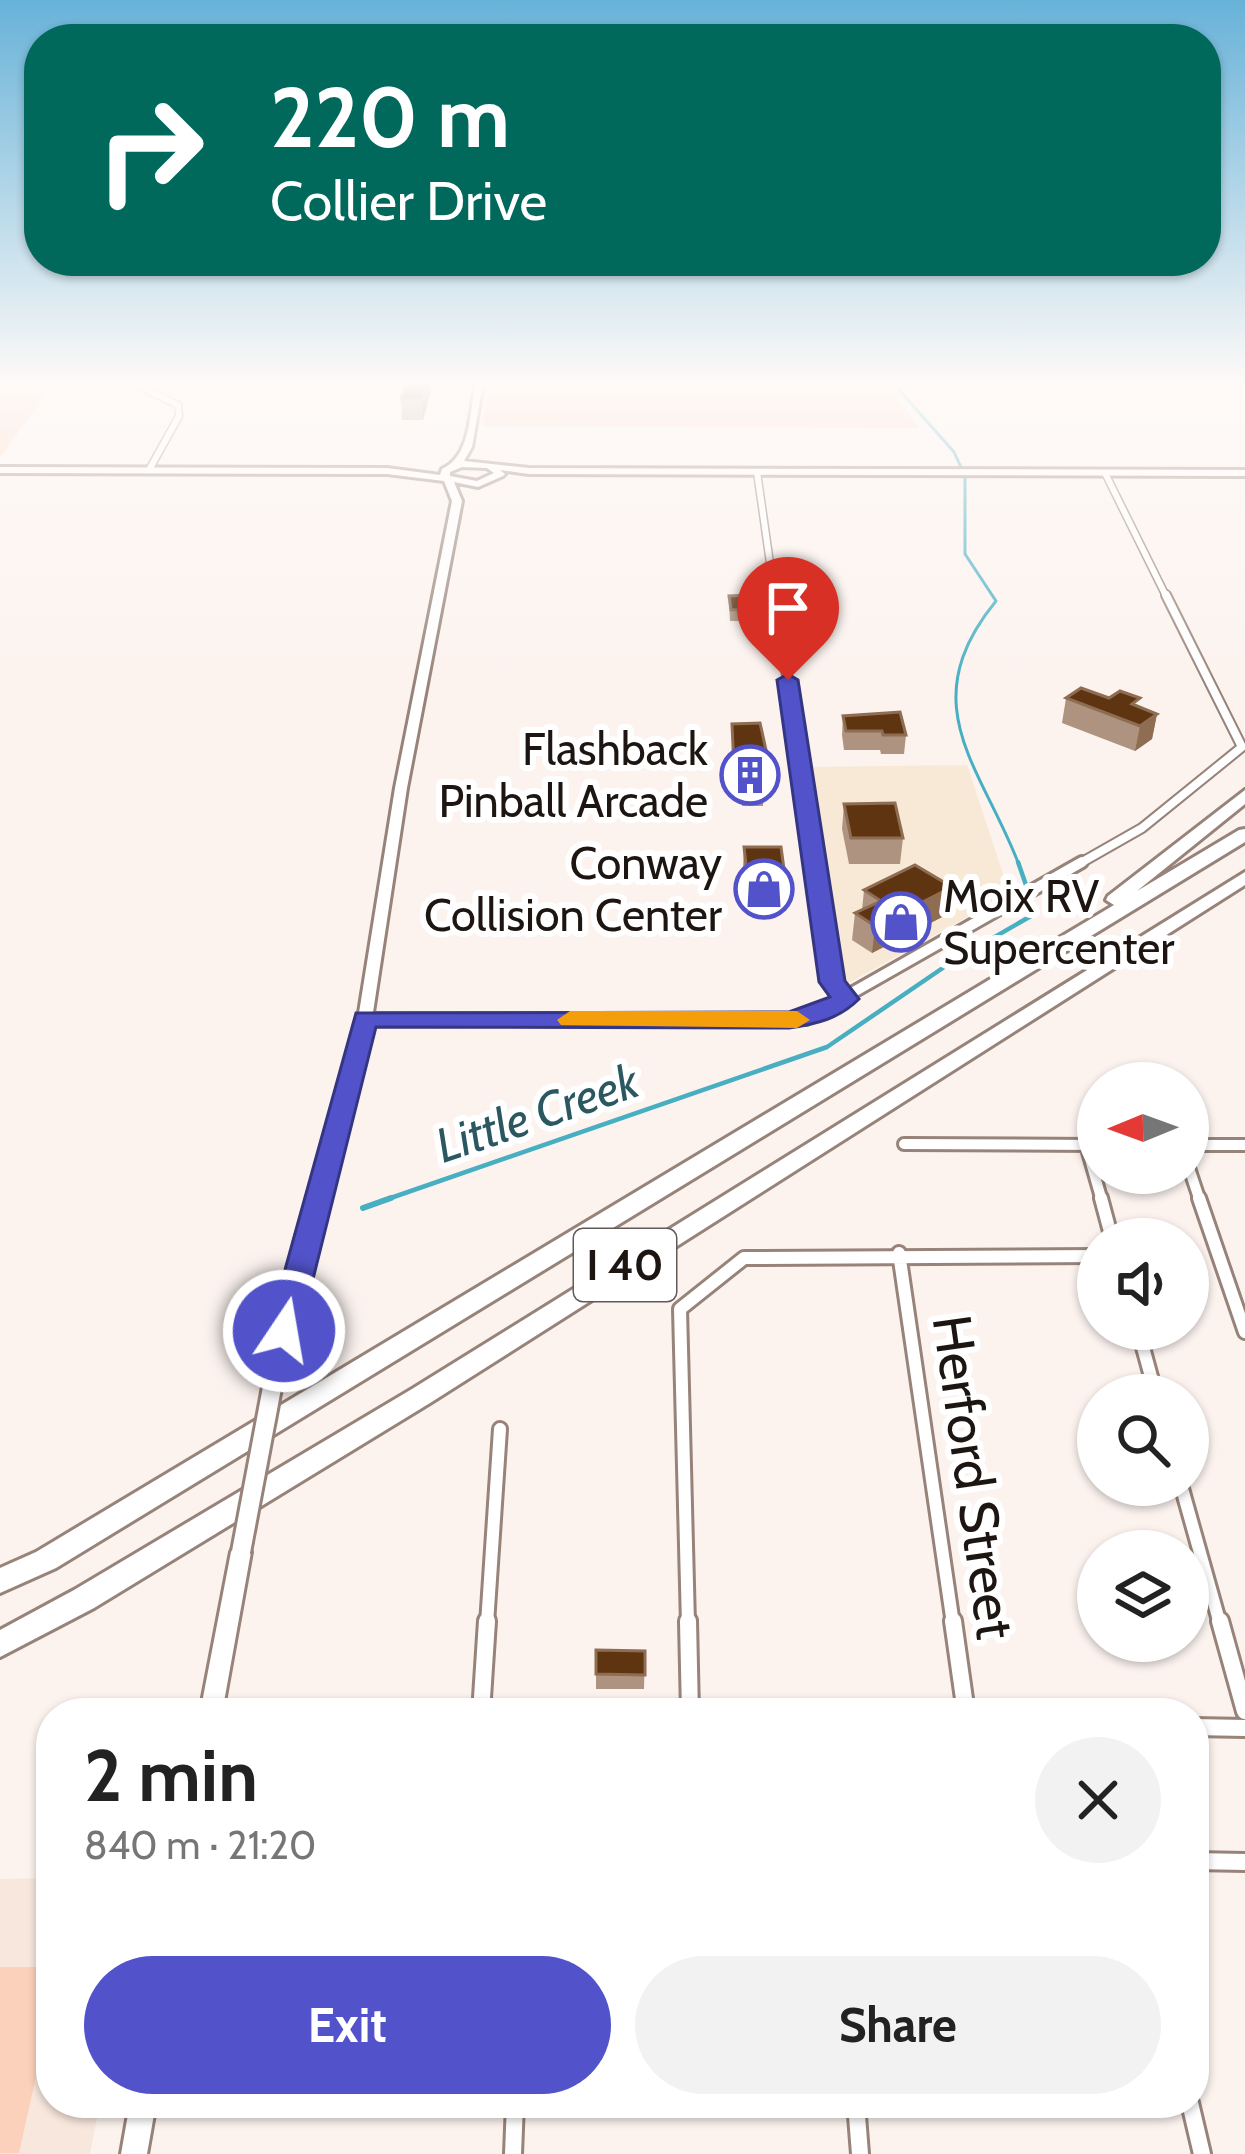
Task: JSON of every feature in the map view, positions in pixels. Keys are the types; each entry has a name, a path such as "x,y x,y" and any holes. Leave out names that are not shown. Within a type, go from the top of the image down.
{"highway":[{"path":"1048,953 1245,795"},
{"name":"I 40","path":"0,1581 87,1536 1245,834"},
{"name":"I 40","path":"0,1643 84,1600 421,1396 1245,878"},
{"path":"1132,947 1245,893"}],"street":[{"path":"214,1698 303,1240 365,1019 401,788 457,501 449,484"},
{"path":"457,501 485,484"},
{"path":"759,484 832,982 846,999"},
{"path":"365,1019 789,1020 819,1015 1142,828 1242,747 1110,484"},
{"path":"904,1144 1077,1145"},
{"path":"1209,1145 1245,1145"},
{"path":"1198,1194 1245,1332"},
{"path":"690,1698 680,1309 744,1258 899,1252 1077,1256"},
{"name":"Herford Street","path":"899,1252 964,1698"},
{"path":"482,1698 500,1429"},
{"path":"1187,1506 1245,1711"},
{"path":"1209,1727 1245,1728"},
{"path":"1209,1861 1245,1862"},
{"path":"134,2154 140,2118"},
{"path":"513,2154 514,2118"},
{"path":"857,2118 860,2154"},
{"path":"1194,2118 1202,2154"}],"shaded area":[{"name":"Moix RV Supercenter","path":"967,765 1007,886 1005,896 847,984 805,767"},
{"path":"36,1878 36,2118 97,2118 90,2154 0,2154 0,1879"},
{"path":"0,1967 36,1967 36,2077 19,2153 0,2153"}],"building":[{"path":"750,595 752,609 731,610 729,596"},
{"path":"1081,688 1109,698 1120,691 1140,698 1132,704 1157,714 1140,726 1066,698"},
{"path":"900,712 906,735 846,731 843,716"},
{"path":"760,723 770,768 761,768 764,787 743,787 741,768 734,768 732,724"},
{"path":"895,803 903,838 851,838 844,804"},
{"path":"744,847 781,847 787,891 749,891"},
{"path":"915,865 952,887 875,926 855,913 881,901 864,890"},
{"path":"596,1650 645,1651 645,1675 596,1674"}],"waterway":[{"name":"Little Creek","path":"965,484 965,554 996,601 971,638 959,672 956,704 973,766 1019,865"},
{"name":"Little Creek","path":"382,1201 827,1047 953,961 1031,916 1034,908 1018,862"},
{"name":"Little Creek","path":"363,1208 391,1198"}],"slow traffic":[{"path":"570,1020 797,1020"}],"place":[{"name":"Flashback Pinball Arcade","path":"750,775"},
{"name":"Conway Collision Center","path":"764,889"},
{"name":"Moix RV Supercenter","path":"901,922"}],"route":[{"path":"284,1331 303,1240 365,1019 789,1020 819,1015 846,999 832,982 788,680"}]}
